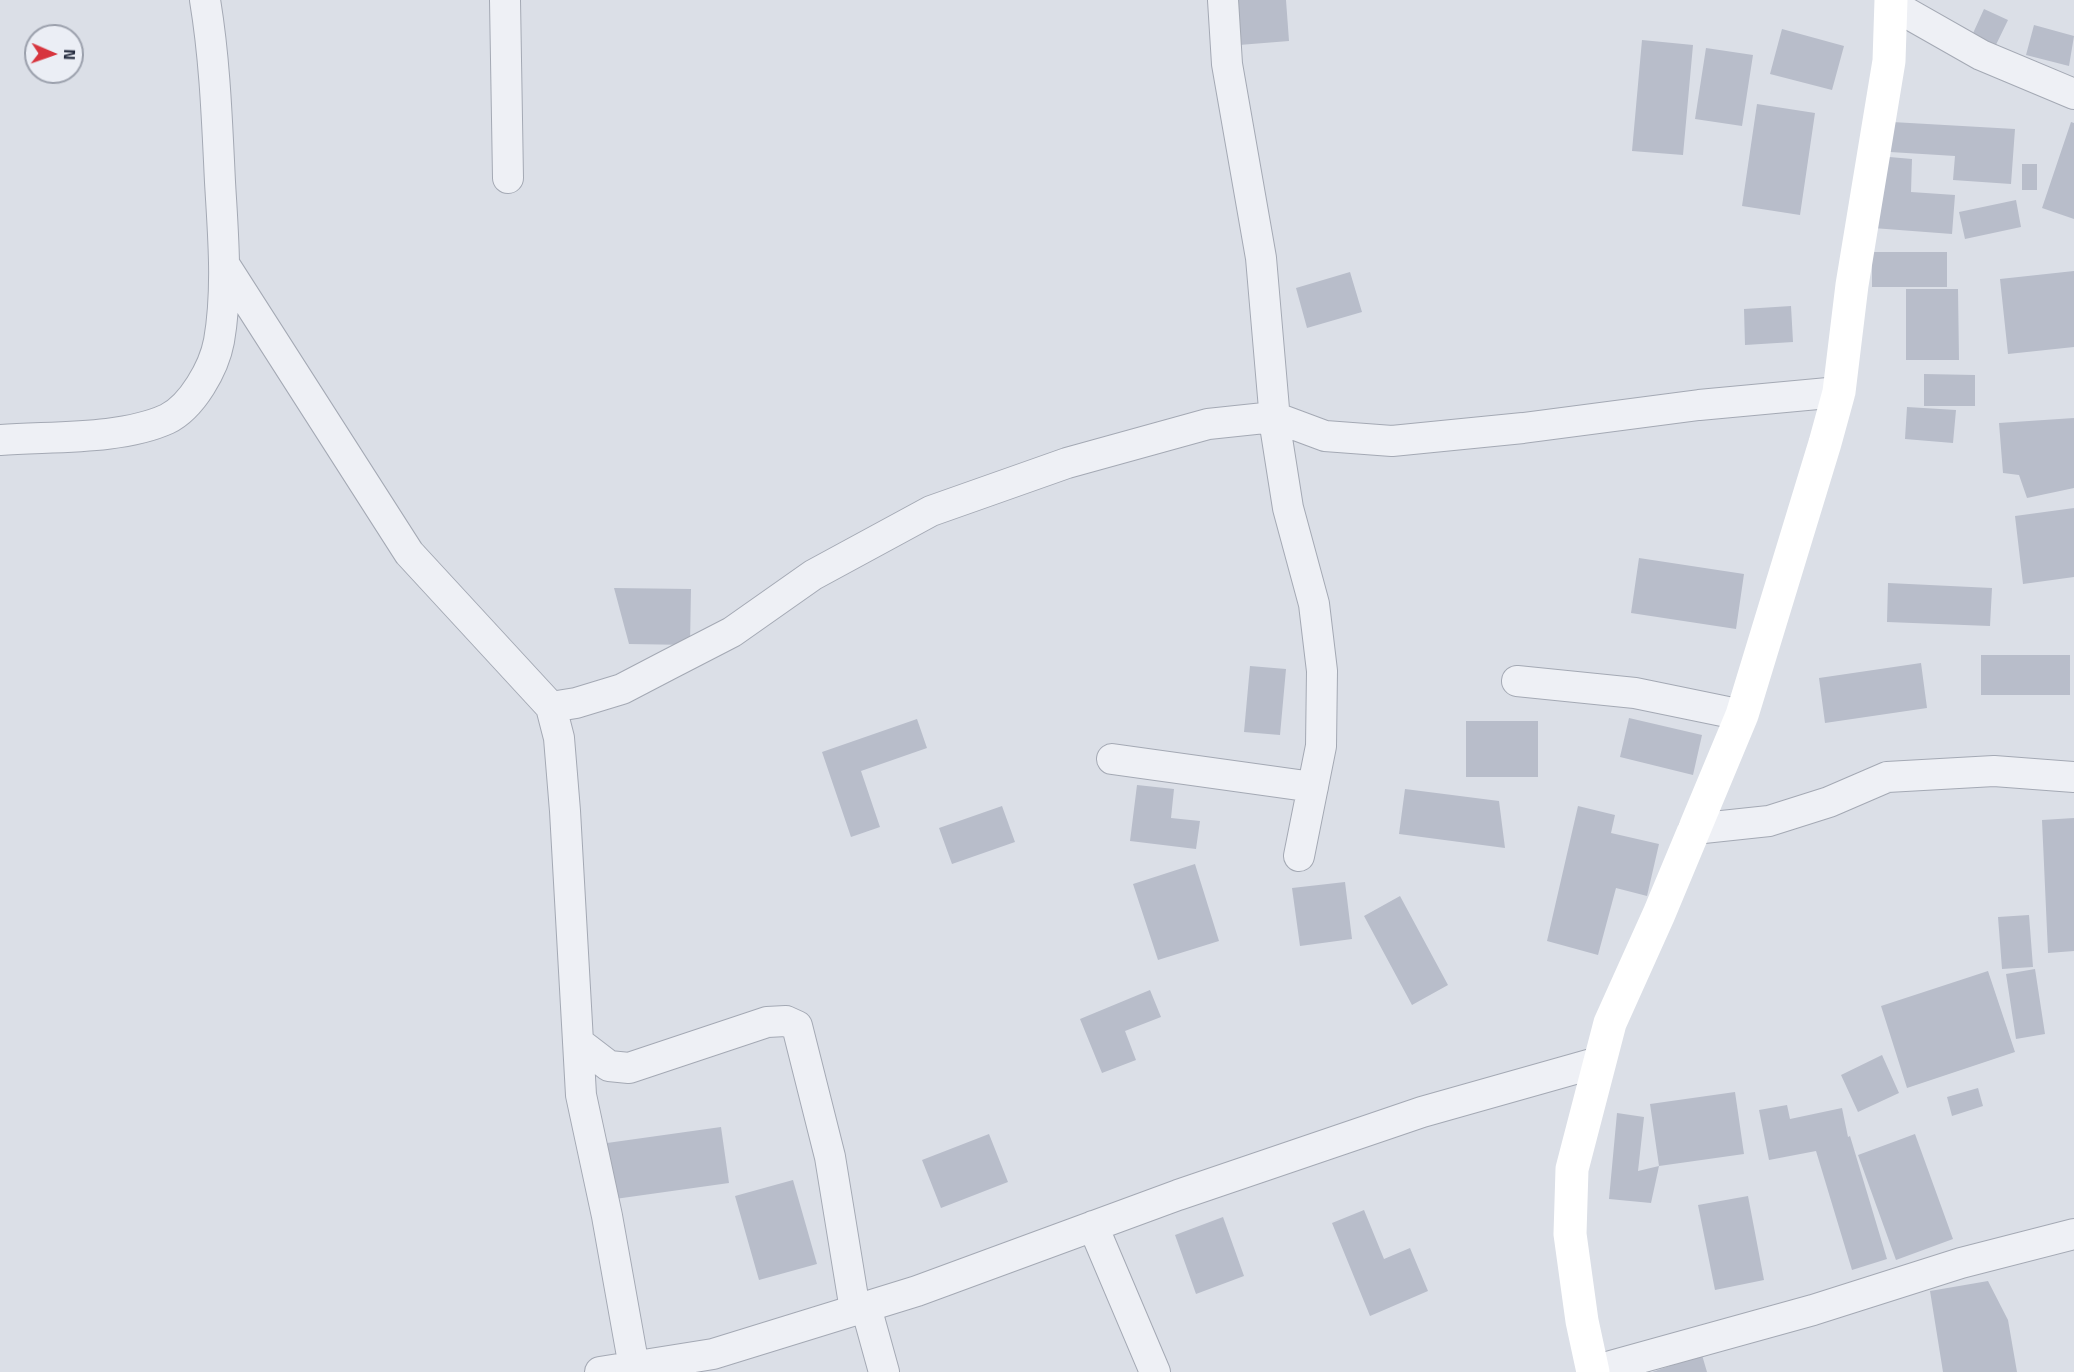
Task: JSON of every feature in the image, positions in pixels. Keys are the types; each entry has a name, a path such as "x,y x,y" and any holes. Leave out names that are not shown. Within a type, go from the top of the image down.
{"street":[{"path":"0,440 127,431 169,418 198,392 209,370 218,342 224,264 213,51 206,0"},
{"path":"505,0 508,178"},
{"path":"1223,0 1227,64 1261,258 1274,417 1288,508 1314,604 1322,671 1321,746 1299,856"},
{"path":"2074,94 1981,55 1892,2 1889,61 1852,285 1839,392 1742,715 1610,1023 1572,1169 1570,1234 1582,1321 1593,1372 1813,1310 1961,1263 2074,1234"},
{"path":"224,264 409,553 551,707 561,759 581,1095 607,1216 634,1367"},
{"path":"551,707 576,703 622,689 668,666 732,632 813,575 931,511 1067,463 1208,424 1274,417 1325,436 1392,441 1523,428 1699,405 1839,392"},
{"path":"1517,681 1635,693 1742,715"},
{"path":"1112,759 1313,787"},
{"path":"1694,830 1769,821 1829,802 1887,777 1994,771 2074,777"},
{"path":"579,1043 609,1066 629,1068 767,1022 786,1021 797,1026 830,1157 861,1309 884,1372"},
{"path":"600,1372 713,1354 861,1309 1422,1112 1599,1062"},
{"path":"1093,1226 1155,1372"}],"building":[{"path":"1235,0 1286,0 1289,41 1239,45"},
{"path":"1984,9 2008,20 1992,53 1969,42"},
{"path":"2034,25 2074,36 2069,66 2026,55"},
{"path":"1782,29 1844,46 1832,90 1770,74"},
{"path":"1642,40 1693,45 1683,155 1632,151"},
{"path":"1706,48 1753,55 1742,126 1695,119"},
{"path":"1757,104 1815,113 1800,215 1742,206"},
{"path":"1892,122 2015,129 2011,184 1953,180 1955,156 1890,152"},
{"path":"2071,122 2074,123 2074,219 2042,208"},
{"path":"1878,156 1912,159 1911,192 1955,195 1952,234 1873,228"},
{"path":"2022,164 2037,164 2037,190 2022,190"},
{"path":"2016,200 2021,227 1965,239 1959,212"},
{"path":"1872,252 1947,252 1947,287 1872,287"},
{"path":"2074,271 2074,347 2008,354 2000,279"},
{"path":"1350,272 1362,312 1307,328 1296,288"},
{"path":"1906,289 1958,289 1959,360 1906,360"},
{"path":"1791,306 1793,342 1745,345 1744,309"},
{"path":"1924,374 1975,375 1975,406 1924,406"},
{"path":"1907,407 1956,410 1953,443 1905,439"},
{"path":"2074,418 2074,488 2027,498 2019,475 2003,473 1999,423"},
{"path":"2074,508 2074,577 2023,584 2015,516"},
{"path":"1639,558 1744,574 1736,629 1631,613"},
{"path":"1888,583 1992,588 1990,626 1887,622"},
{"path":"614,588 691,589 690,645 629,644"},
{"path":"1981,655 2070,655 2070,695 1981,695"},
{"path":"1921,663 1927,708 1825,723 1819,678"},
{"path":"1250,666 1286,669 1280,735 1244,732"},
{"path":"1629,718 1702,735 1693,775 1620,757"},
{"path":"917,719 927,748 861,771 880,827 851,837 822,752"},
{"path":"1466,721 1538,721 1538,777 1466,777"},
{"path":"1137,785 1174,789 1171,818 1200,821 1196,849 1130,841"},
{"path":"1405,789 1499,801 1505,848 1399,834"},
{"path":"1002,806 1015,842 952,864 939,828"},
{"path":"1578,806 1615,815 1611,833 1659,844 1647,896 1616,888 1598,955 1547,941"},
{"path":"2074,818 2074,951 2048,953 2042,820"},
{"path":"1195,864 1219,941 1158,960 1133,884"},
{"path":"1345,882 1352,939 1300,946 1292,888"},
{"path":"1400,896 1448,985 1412,1005 1364,916"},
{"path":"2029,915 2033,967 2002,969 1998,917"},
{"path":"2035,969 2045,1034 2016,1039 2006,974"},
{"path":"1988,971 2015,1052 1907,1088 1881,1006"},
{"path":"1150,990 1161,1017 1125,1031 1136,1060 1102,1073 1080,1019"},
{"path":"1882,1055 1899,1093 1858,1112 1841,1075"},
{"path":"1978,1088 1983,1106 1952,1116 1947,1097"},
{"path":"1735,1092 1744,1154 1659,1166 1650,1104"},
{"path":"1787,1105 1790,1119 1842,1108 1848,1137 1850,1136 1887,1259 1852,1270 1816,1151 1769,1160 1759,1110"},
{"path":"1617,1113 1644,1117 1638,1171 1659,1166 1651,1203 1609,1199"},
{"path":"721,1127 729,1183 615,1199 607,1143"},
{"path":"989,1134 1008,1182 941,1208 922,1160"},
{"path":"1915,1134 1953,1239 1896,1260 1858,1155"},
{"path":"793,1180 817,1264 759,1280 735,1196"},
{"path":"1748,1196 1764,1280 1715,1290 1698,1205"},
{"path":"1364,1210 1384,1259 1410,1248 1428,1291 1370,1316 1332,1223"},
{"path":"1223,1217 1244,1276 1196,1294 1175,1235"},
{"path":"1988,1281 2008,1320 2017,1372 1943,1372 1930,1291"},
{"path":"1702,1355 1707,1372 1652,1372"}]}
